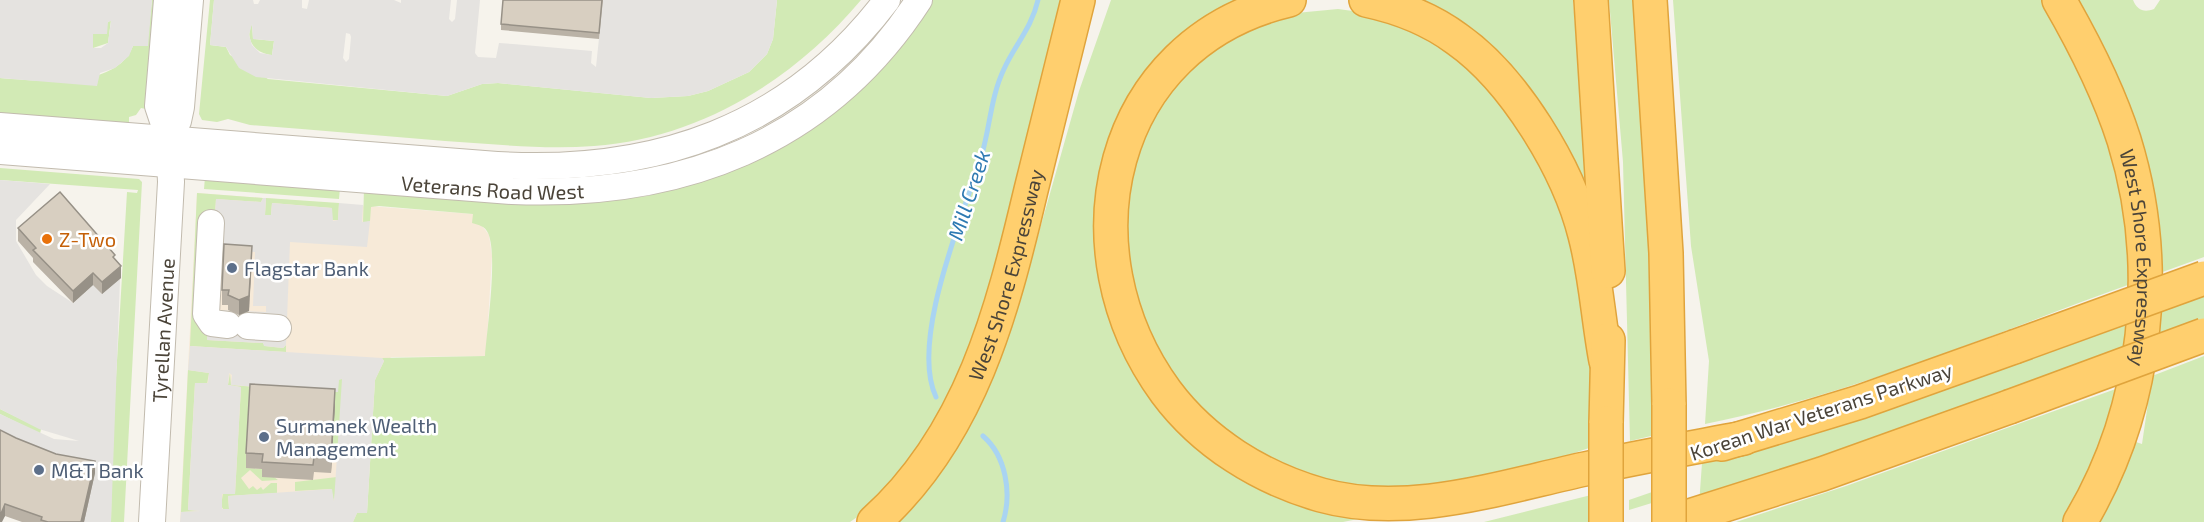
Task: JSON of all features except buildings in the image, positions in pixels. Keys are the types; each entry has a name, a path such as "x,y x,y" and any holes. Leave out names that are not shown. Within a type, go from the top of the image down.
{"highway":[{"name":"West Shore Expressway","path":"874,522 902,495 939,446 969,394 982,366 1016,252 1078,0"},
{"path":"1289,0 1230,21 1180,55 1153,85 1134,118 1119,156 1115,176 1111,241 1118,284 1131,326 1167,392 1203,432 1243,461 1282,481 1345,500 1385,503 1464,495 1744,438"},
{"path":"1366,0 1418,16 1458,39 1491,70 1539,134 1564,179 1585,233 1605,361"},
{"path":"1591,0 1608,245 1609,328 1605,361 1606,522"},
{"path":"1650,0 1666,253 1670,522 1822,474 2204,335"},
{"name":"West Shore Expressway","path":"2059,0 2104,86 2124,141 2138,195 2146,273 2143,329 2131,396 2108,466 2080,522"},
{"name":"Korean War Veterans Parkway","path":"1431,522 1530,498 1744,438 1860,402 2204,278"}],"street":[{"name":"Tyrellan Avenue","path":"167,0 158,106 170,152"},
{"name":"Tyrellan Avenue","path":"152,522 170,152 181,107 190,0"},
{"name":"Veterans Road West","path":"0,152 170,152 575,166 625,160 665,152 723,131 752,117 803,85 850,45 887,0"},
{"name":"Veterans Road West","path":"0,126 354,178 495,190 540,192 608,190 676,177 737,156 794,124 846,84 891,39 919,0"},
{"path":"354,178 364,166 375,163 445,160"},
{"path":"495,190 497,165"},
{"path":"211,223 232,318 278,323"}],"shaded area":[{"path":"0,0 152,0 148,46 133,46 129,56 115,68 100,73 97,86 0,78","holes":["111,21 108,43 101,48 93,48 93,34 107,34 108,22"]},
{"path":"214,0 253,0 254,4 258,4 260,0 302,0 302,8 307,9 309,0 394,0 401,3 401,0 451,0 449,19 452,22 455,19 457,0 480,0 475,53 478,57 496,58 499,43 513,44 592,51 591,63 596,67 603,0 777,0 773,39 767,54 749,72 708,91 688,96 651,98 498,83 482,84 447,96 256,77 239,68 226,47 210,45","holes":["252,24 253,39 274,41 272,55 260,53 252,45 249,35","346,33 351,37 349,59 346,62 343,58"]},
{"path":"0,180 50,184 16,220 16,241 36,275 47,286 73,303 93,285 120,279 111,522 84,522 0,440 0,414 54,439 79,441 39,429 0,409"},
{"path":"197,193 473,214 489,235 492,256 486,356 391,357 375,380 366,522 180,522"},
{"path":"263,198 266,198 265,215 271,215 272,203 332,208 333,221 338,220 339,203 363,205 362,222 370,221 367,247 290,242 286,345 283,348 264,346 263,343 207,340 216,199 261,202","holes":["219,250 255,252 253,306 266,306 266,312 216,310"]},
{"path":"190,346 382,358 384,361 375,380 367,513 357,513 353,522 180,522 181,512 200,511 188,510 195,383 208,383 209,373 188,370","holes":["229,373 232,375 231,385 325,392 338,392 339,380 342,379 334,502 332,489 228,496 229,509 222,509 222,494 235,494 241,387 228,385"]}],"green space":[{"path":"152,0 158,0 146,109 141,108 136,115 129,117 129,123 0,114 0,78 54,81 94,76 111,70 124,60 133,46 147,45"},
{"path":"210,0 214,0 210,45 226,47 230,55 268,79 447,96 482,84 498,83 651,98 688,96 708,91 749,72 767,54 773,39 777,0 861,0 835,29 775,79 742,100 707,117 671,131 633,141 594,146 557,147 445,141 250,125 228,119 217,122 202,120 199,114"},
{"path":"933,0 1068,0 990,300 944,418 873,506 850,522 353,522 357,513 367,513 375,380 384,361 382,358 485,356 492,274 491,243 488,233 483,227 472,223 473,214 379,206 371,207 370,221 363,223 364,189 535,203 588,203 647,196 697,182 916,24"},
{"path":"1111,0 1262,0 1208,24 1103,203 1183,424 1378,515 1343,522 891,522 950,459 971,425 1017,310 1079,91"},
{"path":"1397,0 1573,0 1579,96 1586,138 1591,204 1555,146"},
{"path":"1609,0 1635,0 1647,173 1655,435 1630,441 1623,162"},
{"path":"1673,0 2049,0 2118,153 2136,282 1869,380 1760,412 1705,424 1709,361 1691,246"},
{"path":"2070,0 2133,0 2139,8 2147,11 2154,9 2160,0 2204,0 2204,257 2157,274"},
{"path":"1338,9 1375,14 1442,42 1499,98 1550,176 1589,298 1593,382 1592,447 1530,468 1386,493 1321,481 1241,444 1189,399 1149,336 1127,267 1125,200 1151,111 1209,47 1275,15"},
{"path":"111,20 108,43 93,48 93,33"},
{"path":"252,24 253,39 274,41 272,55 261,52 253,45 249,35"},
{"path":"0,168 139,179 142,182 124,522 111,522 112,445 127,192 137,193 138,190 0,180"},
{"path":"205,177 340,188 339,199 204,189"},
{"path":"197,193 263,198 261,202 216,199 207,340 263,343 265,346 283,348 286,345 286,352 190,346"},
{"path":"266,198 339,203 338,220 332,220 332,208 272,203 271,215 265,215"},
{"path":"2204,293 2204,321 2154,339 2155,311"},
{"path":"2134,318 2132,348 1699,505 1702,463 1788,438"},
{"path":"2204,356 2204,522 2095,522 2130,440 2142,444 2152,376"},
{"path":"188,370 209,373 207,384 195,383 188,510 200,511 181,512"},
{"path":"230,373 231,385 269,388 246,468 263,469 278,480 262,481 250,470 241,478 249,489 253,486 257,490 261,487 263,490 271,483 277,483 277,493 228,496 229,509 224,510 221,506 223,493 235,494 241,387 228,385"},
{"path":"340,378 343,380 338,453 332,453 296,389"},
{"path":"2124,386 2069,522 1736,522 1846,486"},
{"path":"0,409 41,429 40,434 0,414"},
{"path":"337,477 334,502 331,489 295,491 295,482"},
{"path":"1655,491 1655,502 1629,510 1629,500"},
{"path":"1591,495 1591,522 1484,522"}],"waterway":[{"name":"Mill Creek","path":"936,397 930,373 929,343 942,276 982,154 993,100 1000,79 1008,60 1032,19 1038,0"},
{"name":"Mill Creek","path":"983,436 997,454 1005,476 1007,499 1003,522"}],"place":[{"name":"Z-Two","path":"47,239"},
{"name":"Flagstar Bank","path":"232,268"},
{"name":"Surmanek Wealth Management","path":"264,437"},
{"name":"M&T Bank","path":"39,470"}]}
